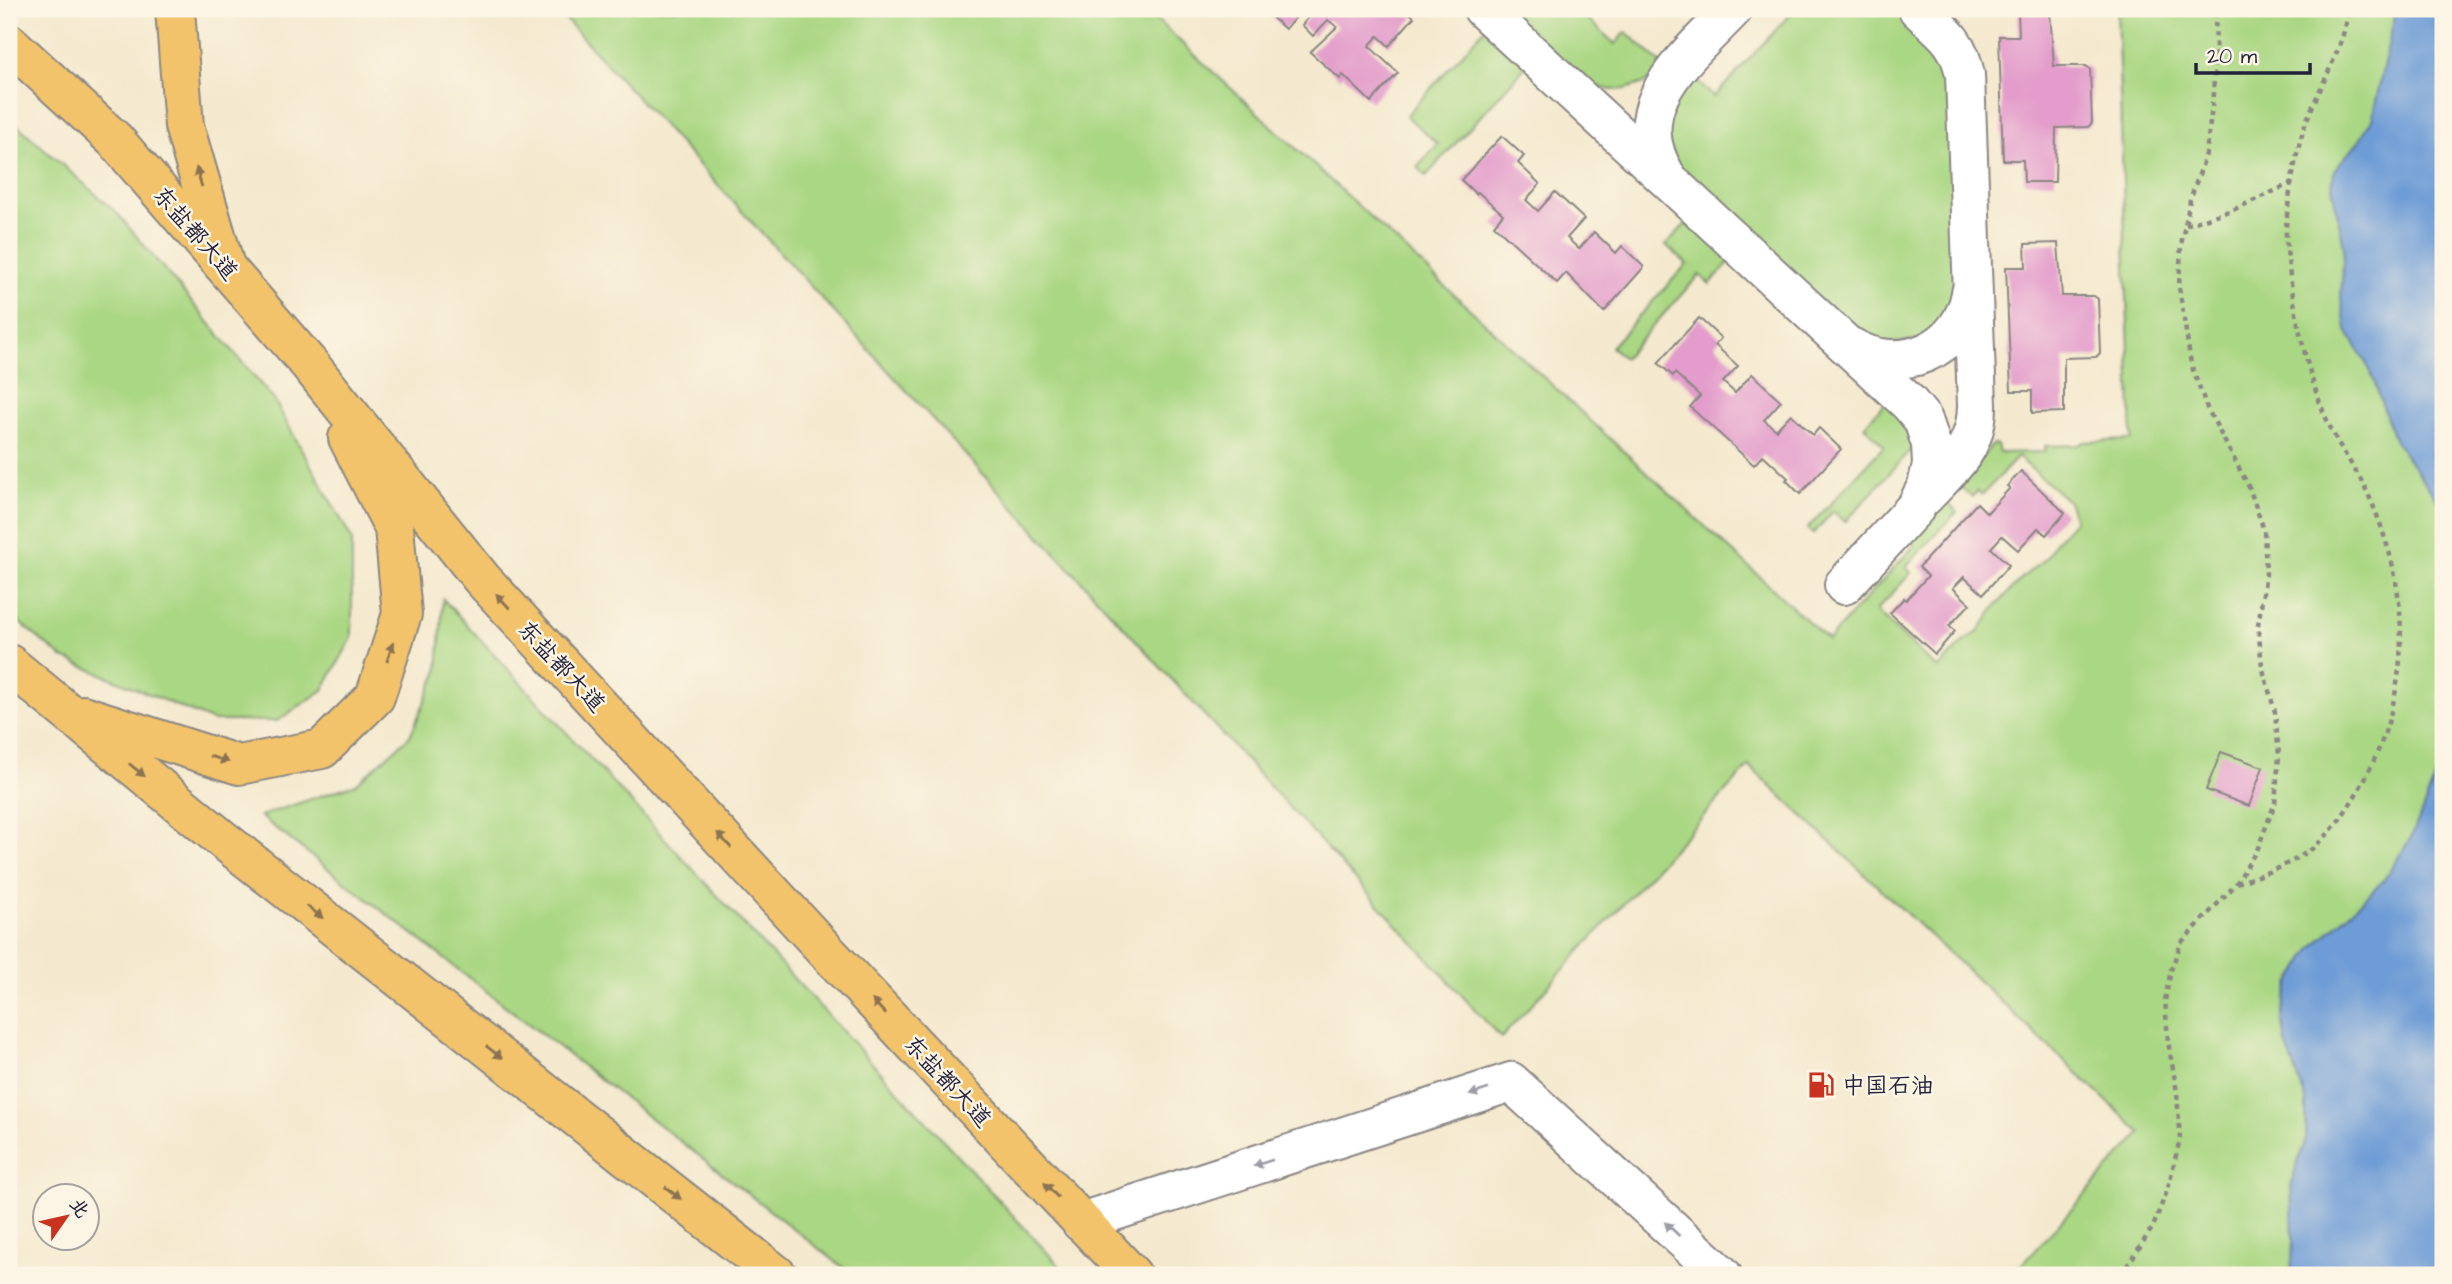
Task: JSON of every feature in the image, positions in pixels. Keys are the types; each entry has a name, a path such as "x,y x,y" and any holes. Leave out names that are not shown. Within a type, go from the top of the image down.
{"main road":[{"path":"175,9 184,126 225,266"},
{"name":"东盐都大道","path":"9,43 115,140 310,365 482,579 1132,1275"},
{"path":"61,708 239,765 322,749 375,697 402,614 394,528 310,365"},
{"path":"9,664 222,839 777,1275"}],"lane":[{"path":"1483,9 1909,403 1923,420 1931,444 1932,465 1927,486 1916,507"},
{"path":"1565,85 1592,98 1622,101 1647,94 1669,78 1733,9"},
{"path":"1844,585 1959,460 1977,425 1965,75 1962,57 1953,42 1918,9"},
{"path":"1669,78 1656,100 1651,133 1655,155 1669,181"},
{"path":"1846,344 1871,357 1885,359 1900,360 1925,354 1958,328 1970,301 1972,285"},
{"path":"1081,1222 1511,1082 1722,1275"}],"path":[{"path":"2121,1275 2153,1227 2168,1188 2180,1139 2165,1000 2171,970 2181,943 2236,884 2258,848 2275,803 2279,756 2275,712 2262,666 2259,625 2266,574 2264,530 2249,487 2207,408 2191,364 2179,287 2181,245 2190,200 2206,154 2216,52 2215,9"},
{"path":"2236,884 2277,869 2314,847 2343,815 2372,770 2393,710 2400,654 2401,607 2388,546 2369,495 2332,430 2309,368 2293,289 2286,234 2292,183 2305,124 2346,28 2349,9"},
{"path":"2185,226 2235,209 2292,183"}],"green space":[{"path":"556,9 1145,9 1828,640 1915,545 1907,537 1943,499 1957,512 1906,566 1911,573 1876,611 1938,669 1963,642 1978,632 1997,605 2023,577 2047,557 2055,542 2075,520 2068,501 2018,457 1982,495 1977,491 1972,497 1957,484 1993,444 1997,445 1999,453 2045,452 2045,446 2132,440 2117,9 2443,9 2443,1275 2012,1275 2141,1133 1749,766 1501,1038"},
{"path":"1499,9 1577,9 1615,44 1626,32 1665,67 1647,82 1626,89 1612,90 1587,85"},
{"path":"1795,9 1902,9 1947,54 1961,296 1928,339 1870,345 1682,177 1662,126 1689,74 1714,97"},
{"path":"1487,26 1527,65 1426,176 1417,167 1438,144 1406,116"},
{"path":"9,118 117,213 274,400 352,539 352,638 323,690 277,721 213,721 63,658 9,614"},
{"path":"1692,217 1734,257 1710,284 1699,275 1624,358 1611,347 1687,264 1666,245"},
{"path":"1889,398 1919,441 1845,522 1833,511 1813,534 1807,529 1884,446 1864,426"},
{"path":"443,599 1068,1275 853,1275 260,816 356,784 410,736 438,671"}],"water":[{"path":"2396,9 2443,9 2443,508 2395,441 2370,370 2346,329 2341,298 2344,247 2332,187 2334,170 2359,141 2372,119"},
{"path":"2443,758 2443,1275 2291,1275 2291,1183 2306,1138 2306,1100 2286,1044 2282,1016 2290,984 2312,948 2383,881 2412,836"}],"building":[{"path":"1263,9 1303,9 1285,29"},
{"path":"1316,9 1405,9 1414,17 1389,46 1378,36 1369,46 1398,73 1371,102 1343,75 1340,79 1310,52 1337,27 1328,20 1313,36 1302,25"},
{"path":"2018,13 2050,13 2054,66 2086,66 2090,69 2092,123 2088,127 2056,128 2055,182 2024,182 2023,160 2003,160 1999,36 2019,36"},
{"path":"1502,136 1524,156 1518,163 1540,184 1526,200 1538,211 1555,192 1584,219 1567,238 1579,249 1594,232 1616,253 1622,246 1644,267 1604,312 1566,273 1557,283 1494,225 1503,214 1461,180"},
{"path":"2058,243 2062,296 2094,296 2098,299 2100,353 2096,357 2064,358 2064,412 2032,413 2032,391 2011,391 2006,267 2026,267 2025,244"},
{"path":"1699,318 1721,338 1715,345 1738,366 1723,382 1735,393 1752,374 1781,401 1764,420 1776,430 1791,414 1813,435 1819,428 1841,449 1800,494 1786,480 1788,478 1763,455 1754,465 1690,407 1700,396 1675,373 1673,376 1658,363"},
{"path":"2021,471 2065,513 2046,535 2038,528 2018,550 2002,536 1991,548 2009,565 1983,594 1964,577 1953,588 1970,604 1949,626 1955,631 1935,654 1890,613 1928,576 1919,567 1977,503 1987,513 2010,488 2007,486"},
{"path":"2221,752 2263,767 2249,806 2206,790"}],"place":[{"name":"中国石油","path":"1821,1085"}]}
